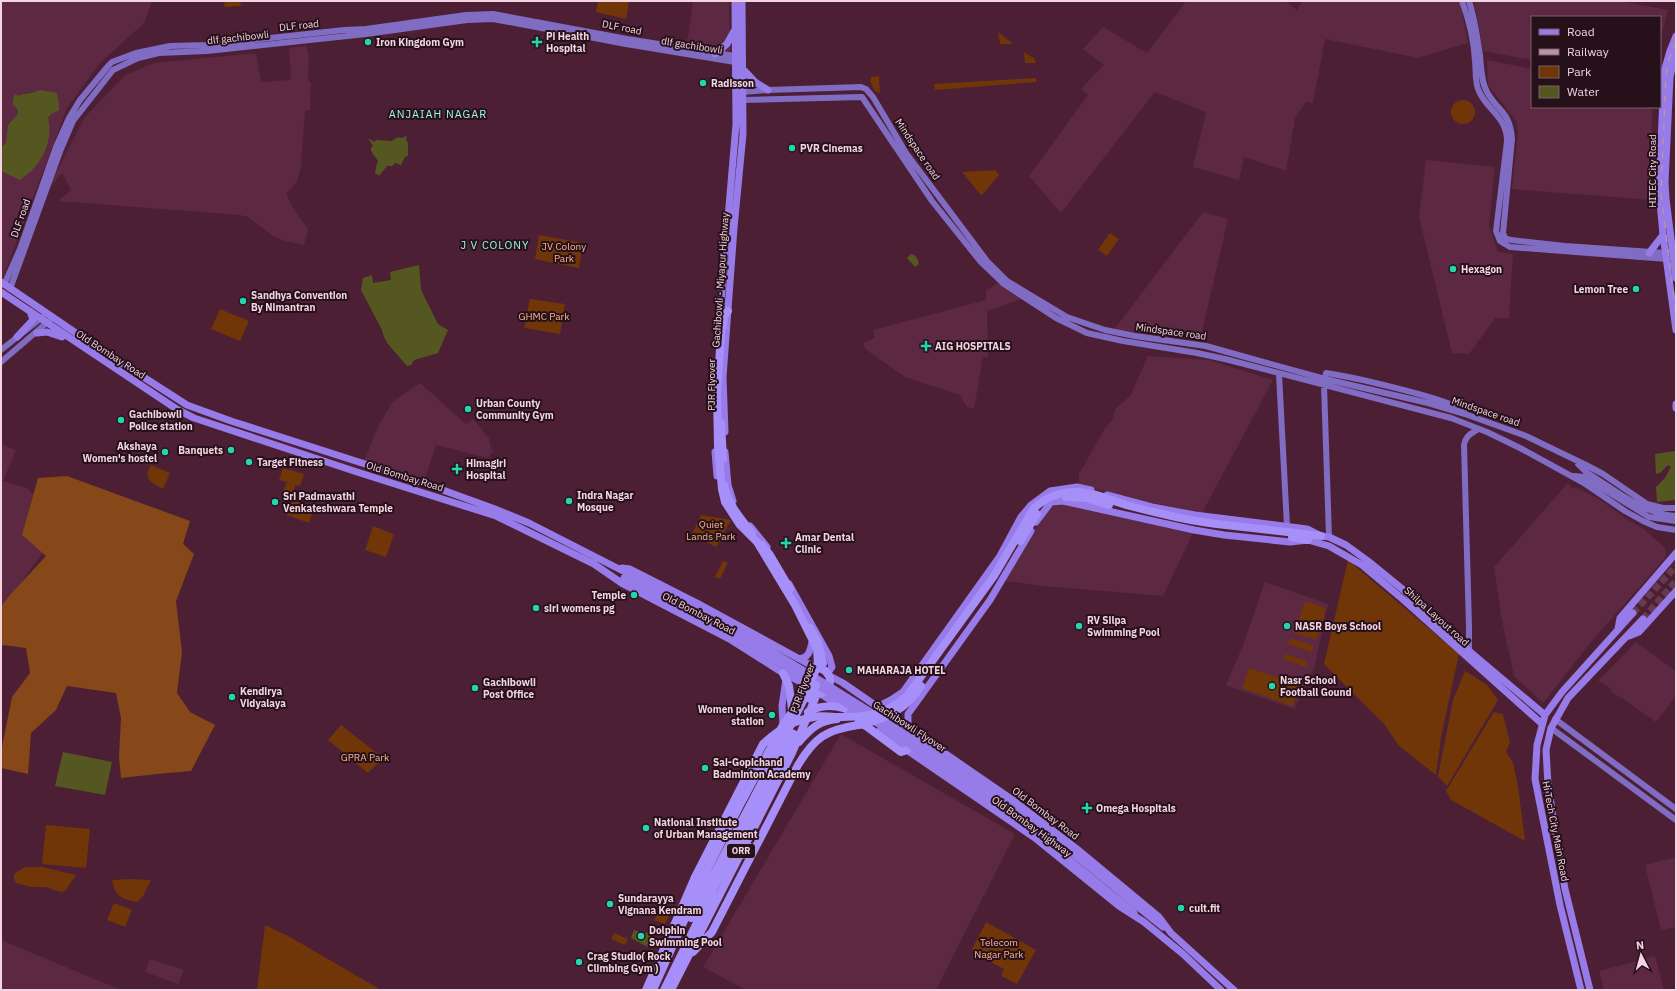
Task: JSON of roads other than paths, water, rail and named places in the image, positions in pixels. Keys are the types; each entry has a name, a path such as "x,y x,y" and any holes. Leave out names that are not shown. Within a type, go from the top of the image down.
{"highway":[{"name":"PJR Flyover","path":"658,990 686,928 786,736 806,695 818,664 817,649 795,605 757,542 733,515 723,496 720,479 717,379 724,316"},
{"name":"PJR Flyover","path":"664,990 742,834 784,755 810,699 823,663 818,642 780,571 770,555 740,518 730,502 725,487 720,380 724,316"},
{"path":"646,990 695,877 763,744 776,731 792,722 814,716 865,717 891,709 907,696 994,576 1034,508 1044,500 1058,494 1084,493 1139,508 1226,528 1308,540"},
{"path":"686,960 712,932 808,748 820,737 835,730 871,722 898,711 908,704 990,591 1038,512 1048,502 1055,498 1067,496 1084,498 1138,513 1187,524 1325,536"},
{"path":"816,668 823,670 828,674 830,683 825,691 818,694 810,692 805,685 806,674 816,668"},
{"path":"784,675 791,695 792,712"},
{"name":"ORR","path":"653,990 703,878 805,685"},
{"name":"ORR","path":"671,990 792,753 808,712 818,694"},
{"path":"808,712 824,706 844,708"},
{"path":"792,753 810,729 818,723 835,719 844,719 866,726 901,752 907,750 917,734"}],"main road":[{"name":"Gachibowli - Miyapur Highway","path":"735,1 734,30 736,130 724,316 723,378 728,485 733,501 740,513 776,559 824,645 832,666 828,674"},
{"name":"Gachibowli - Miyapur Highway","path":"742,1 743,134 724,316 714,392 715,462 718,486 723,504 739,527 762,551 773,566 812,642 816,668"},
{"path":"1462,1 1470,31 1478,90 1500,118 1507,131 1508,141 1496,231 1502,239 1510,248 1667,256"},
{"path":"1469,1 1477,33 1483,83 1488,93 1505,114 1512,129 1502,239"},
{"name":"DLF road","path":"4,287 20,249 56,147 68,118 80,100 112,62 136,53 170,46 207,46 344,30 366,29 466,15 494,14 715,54 735,59"},
{"name":"dlf gachibowli","path":"4,287 73,121 113,70 138,58 159,53 207,51 366,34 483,19 502,20 626,44 727,60 735,59"},
{"path":"715,54 727,44 734,30"},
{"name":"HITEC City Road","path":"1676,36 1666,62 1664,78 1659,185 1663,235 1676,330"},
{"name":"HITEC City Road","path":"1676,51 1670,77 1665,182 1666,204 1676,278"},
{"path":"742,68 755,82 768,90"},
{"name":"Mindspace road","path":"743,96 768,90 861,87 866,90 880,108 906,153 987,261 1006,281 1067,317 1104,330 1206,346 1430,412 1478,429 1520,448 1570,476 1584,482 1625,511 1643,521 1676,530"},
{"name":"Mindspace road","path":"743,96 862,97 934,203 980,261 997,279 1056,318 1087,333 1123,341 1197,353 1279,374 1428,403 1465,414 1526,436 1603,474 1647,504 1663,508 1676,508"},
{"path":"1649,253 1663,235"},
{"path":"1502,239 1667,256"},
{"path":"4,287 187,405 201,411 418,481 504,512 616,567"},
{"name":"Old Bombay Road","path":"4,287 40,319 157,396 171,407 194,418 496,516 594,564 623,584 754,654 784,675 805,685"},
{"path":"17,337 33,320 30,311"},
{"path":"1,350 46,313"},
{"path":"1,362 53,318"},
{"path":"37,333 51,333 75,342"},
{"path":"1279,374 1287,526"},
{"path":"1325,382 1325,536"},
{"path":"157,396 162,390"},
{"path":"1467,653 1464,445 1468,434 1478,429"},
{"path":"1576,461 1585,474 1649,517 1676,521"},
{"path":"1570,476 1585,474 1646,509 1660,514 1676,516"},
{"name":"Shilpa Layout road","path":"877,707 903,692 1000,556 1026,511 1041,496 1050,491 1077,487 1161,509 1195,515 1307,529 1346,545 1467,653 1541,724"},
{"path":"908,727 908,714 999,586 1035,523 1051,502 1063,501 1231,536 1290,542 1308,540"},
{"path":"1158,521 1161,509"},
{"path":"1170,524 1172,511"},
{"name":"Shilpa Layout road","path":"1308,540 1334,548 1362,565 1374,570"},
{"path":"1618,629 1620,618 1676,553"},
{"name":"Old Bombay Road","path":"616,567 630,569 816,668"},
{"name":"Gachibowli Flyover","path":"616,567 625,576 736,638 877,723 956,776 1029,828 1136,910 1171,933"},
{"name":"Gachibowli Flyover","path":"609,573 625,576"},
{"path":"1629,636 1639,632 1676,591"},
{"name":"Hi Tech City Main Road","path":"1581,990 1565,929 1536,779 1537,745 1541,724 1545,715 1562,692 1633,613"},
{"path":"1629,636 1643,619"},
{"name":"Hi Tech City Main Road","path":"1590,990 1561,865 1548,785 1546,750 1550,728 1568,698 1629,636"},
{"path":"754,654 761,638"},
{"path":"800,659 805,658 809,654 812,642"},
{"name":"Shilpa Layout road","path":"1467,653 1545,715"},
{"name":"Old Bombay Road","path":"828,674 908,727 1014,801 1077,849 1159,917 1171,933 1234,990"},
{"path":"783,725 782,706 784,675"},
{"name":"Old Bombay Highway","path":"818,694 844,708 1035,838 1119,906 1144,922 1183,954 1221,990"},
{"path":"1520,704 1524,697"},
{"path":"1555,719 1676,809"},
{"path":"1550,728 1676,820"},
{"path":"1552,867 1561,865"},
{"name":"Gachibowli Flyover","path":"1136,910 1144,922"}],"water":[{"path":"40,90 57,93 59,110 51,114 48,118 49,136 44,154 34,168 20,180 1,171 1,147 6,143 8,125 18,114 18,110 13,104 14,95 16,94 18,96"},
{"path":"407,136 408,156 405,157 401,165 395,163 392,166 387,166 379,176 375,174 378,161 371,151 373,146 368,138 374,142 376,140 392,141 398,137 401,138"},
{"path":"911,254 915,256 919,262 919,264 915,267 907,258"},
{"path":"419,265 421,290 438,324 448,330 438,353 414,360 411,365 407,366 388,344 361,290 363,278 372,275 373,283 391,280 390,272"},
{"path":"1675,451 1676,500 1657,502 1656,487 1665,478 1671,467 1668,465 1660,473 1656,474 1655,454"},
{"path":"63,752 112,762 105,795 55,786"},
{"path":"634,930 645,934 646,932 653,936 648,947 631,938"}],"tunnel":[{"path":"1633,613 1676,566"},
{"path":"1643,619 1676,581"}],"railway":[{"path":"1676,41 1669,59 1666,74 1661,193 1676,315"}],"place":[{"name":"Iron Kingdom Gym","path":"368,42"},
{"name":"Pi Health Hospital","path":"537,42"},
{"name":"Radisson","path":"703,83"},
{"name":"PVR Cinemas","path":"792,148"},
{"name":"Hexagon","path":"1453,269"},
{"name":"Lemon Tree","path":"1636,289"},
{"name":"Sandhya Convention By Nimantran","path":"243,301"},
{"name":"AIG HOSPITALS","path":"926,346"},
{"name":"Urban County Community Gym","path":"468,409"},
{"name":"Gachibowli Police station","path":"121,420"},
{"name":"Banquets","path":"231,450"},
{"name":"Akshaya Women's hostel","path":"165,452"},
{"name":"Target Fitness","path":"249,462"},
{"name":"Himagiri Hospital","path":"457,469"},
{"name":"Indra Nagar Mosque","path":"569,501"},
{"name":"Sri Padmavathi Venkateshwara Temple","path":"275,502"},
{"name":"Amar Dental Clinic","path":"786,543"},
{"name":"Temple","path":"634,595"},
{"name":"siri womens pg","path":"536,608"},
{"name":"RV Silpa Swimming Pool","path":"1079,626"},
{"name":"NASR Boys School","path":"1287,626"},
{"name":"MAHARAJA HOTEL","path":"849,670"},
{"name":"Nasr School Football Gound","path":"1272,686"},
{"name":"Gachibowli Post Office","path":"475,688"},
{"name":"Kendirya Vidyalaya","path":"232,697"},
{"name":"Women police station","path":"772,715"},
{"name":"Sai-Gopichand Badminton Academy","path":"705,768"},
{"name":"Omega Hospitals","path":"1087,808"},
{"name":"National Institute of Urban Management","path":"646,828"},
{"name":"Sundarayya Vignana Kendram","path":"610,904"},
{"name":"cult.fit","path":"1181,908"},
{"name":"Dolphin Swimming Pool","path":"641,936"},
{"name":"Crag Studio( Rock Climbing Gym )","path":"579,962"}],"district":[{"name":"ANJAIAH NAGAR","path":"438,114"},
{"name":"J V COLONY","path":"495,245"}],"park label":[{"name":"JV Colony Park","path":"564,252"},
{"name":"GHMC Park","path":"544,316"},
{"name":"Quiet Lands Park","path":"711,530"},
{"name":"GPRA Park","path":"365,757"},
{"name":"Telecom Nagar Park","path":"999,948"}]}
